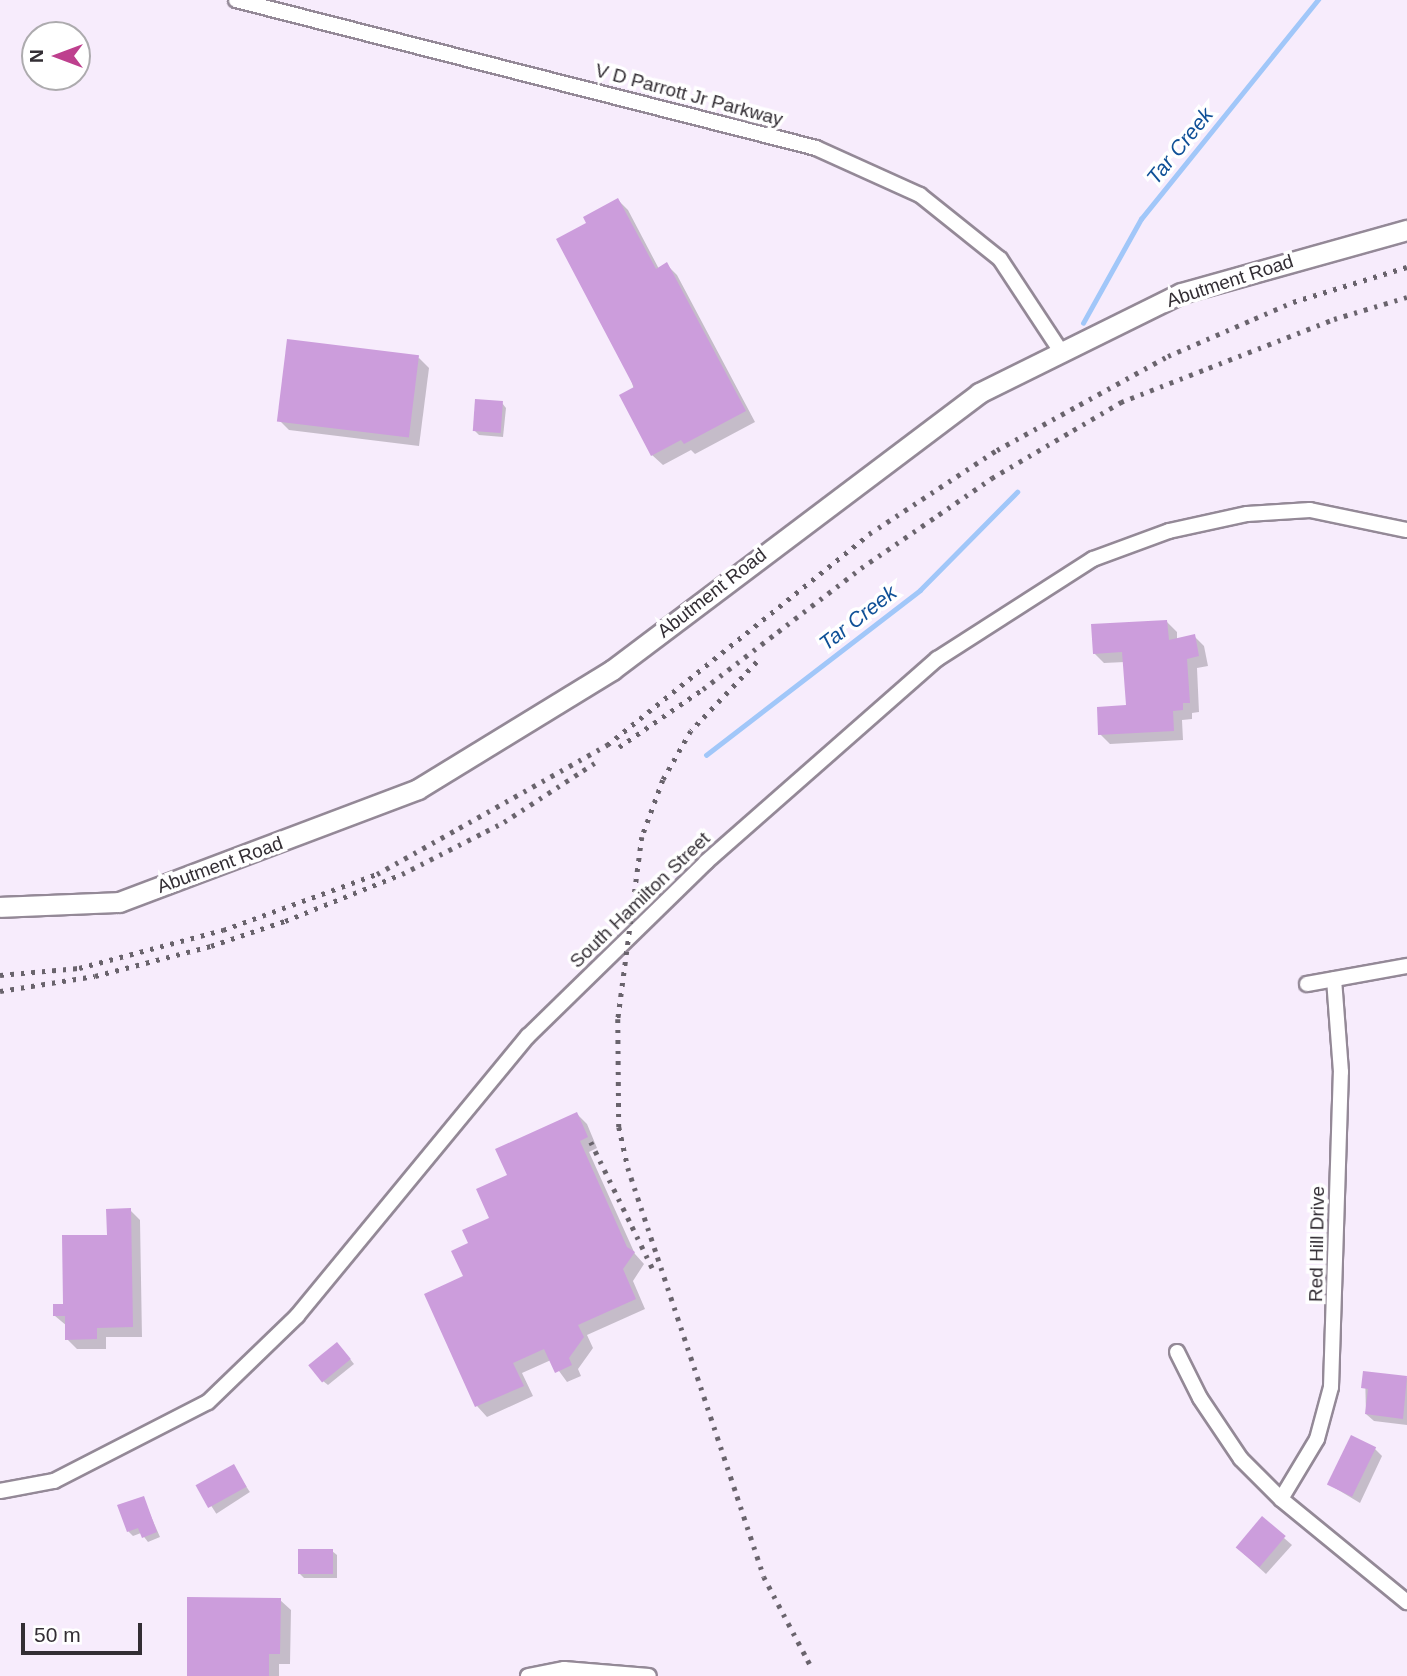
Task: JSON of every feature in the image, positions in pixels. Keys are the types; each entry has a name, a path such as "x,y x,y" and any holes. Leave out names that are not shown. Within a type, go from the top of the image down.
{"main road":[{"name":"Abutment Road","path":"0,907 119,902 418,789 612,670 979,393 1181,293 1407,230"}],"street":[{"name":"V D Parrott Jr Parkway","path":"236,0 816,148 919,195 1000,259 1060,351"},
{"name":"South Hamilton Street","path":"0,1491 54,1481 208,1402 297,1316 528,1036 706,862 937,659 1093,559 1169,530 1247,514 1310,510 1407,530"},
{"path":"1307,984 1407,967"},
{"name":"Red Hill Drive","path":"1281,1499 1317,1439 1331,1387 1340,1072 1334,979"},
{"path":"1177,1352 1200,1398 1241,1459 1281,1499 1407,1602"},
{"path":"528,1676 564,1669 649,1676"}],"building":[{"path":"618,198 656,269 667,262 746,411 684,444 681,440 651,456 619,395 634,387 556,239 586,223 583,217"},
{"path":"287,339 419,355 409,438 277,421"},
{"path":"475,399 503,401 501,433 473,431"},
{"path":"1167,620 1169,640 1195,634 1199,656 1187,659 1190,703 1183,703 1183,710 1173,711 1174,731 1098,735 1097,707 1126,705 1122,652 1093,654 1091,624"},
{"path":"577,1112 588,1137 580,1141 627,1247 635,1252 623,1269 636,1299 578,1325 584,1337 569,1358 572,1365 555,1373 544,1349 513,1363 524,1386 475,1407 424,1294 463,1276 451,1251 468,1243 462,1230 489,1218 476,1189 507,1175 495,1149"},
{"path":"131,1208 133,1327 97,1328 97,1339 65,1340 65,1316 53,1316 53,1304 63,1304 62,1235 107,1235 106,1209"},
{"path":"337,1342 351,1359 322,1382 308,1365"},
{"path":"1363,1371 1407,1376 1403,1419 1365,1414 1368,1389 1361,1388"},
{"path":"1351,1435 1376,1447 1352,1497 1327,1484"},
{"path":"234,1464 247,1487 208,1508 196,1485"},
{"path":"144,1496 157,1532 142,1538 138,1528 127,1532 117,1505"},
{"path":"1262,1516 1286,1536 1259,1567 1236,1547"},
{"path":"298,1549 333,1549 333,1574 298,1574"},
{"path":"187,1597 281,1598 280,1654 269,1654 269,1676 187,1676"}],"waterway":[{"name":"Tar Creek","path":"1083,323 1141,219 1318,0"},
{"name":"Tar Creek","path":"706,755 920,590 1017,492"}],"railway":[{"path":"0,975 79,968 223,930 377,874 607,745 869,534 997,450 1168,356 1293,302 1407,267"},
{"path":"619,747 703,689 861,568 992,478 1121,402 1334,319 1407,297"},
{"path":"757,662 691,731 663,780 642,837 618,1019 619,1127 628,1168 764,1577 811,1666"},
{"path":"0,991 95,976 211,946 285,921 402,874 504,822 599,760"},
{"path":"591,1142 655,1273"}]}
